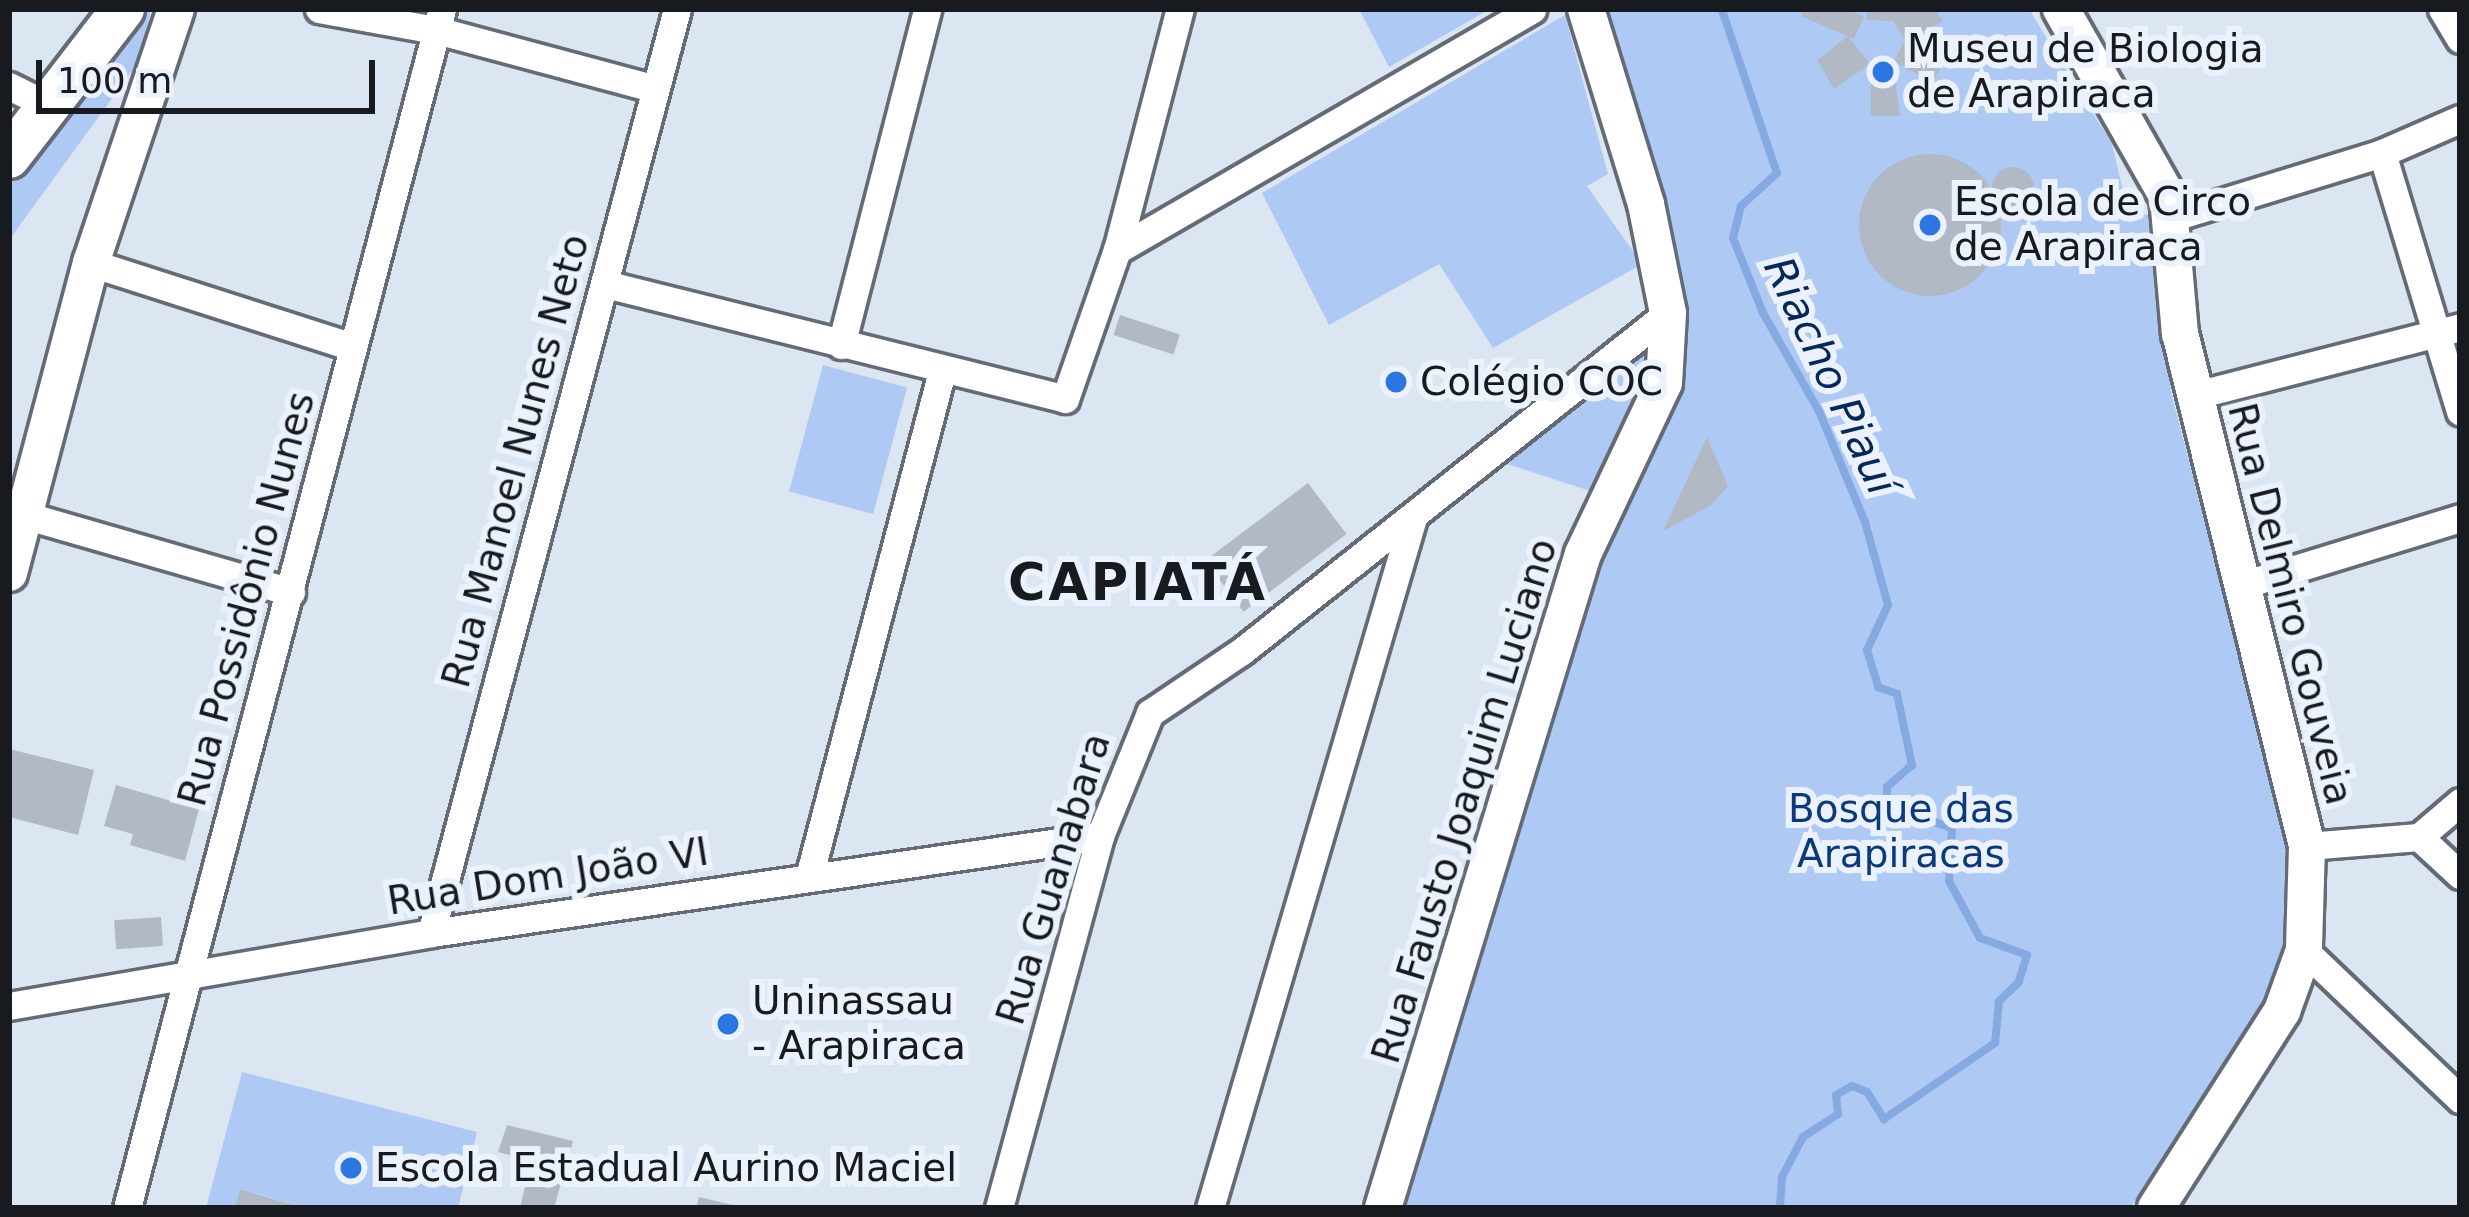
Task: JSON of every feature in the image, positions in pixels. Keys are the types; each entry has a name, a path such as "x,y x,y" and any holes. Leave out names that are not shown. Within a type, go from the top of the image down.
{"main road":[{"path":"9,157 123,9"}],"street":[{"path":"9,573 91,263 176,9"},
{"path":"319,9 439,19 653,88"},
{"name":"Rua Manoel Nunes Neto","path":"431,933 677,9"},
{"path":"842,345 927,9"},
{"path":"604,284 1065,399 1117,250 1180,9"},
{"path":"1117,250 1532,9"},
{"name":"Rua Fausto Joaquim Luciano","path":"1383,1208 1583,554 1664,383 1668,313 1646,204 1586,9"},
{"name":"Rua Delmiro Gouveia","path":"2061,9 2150,154 2171,218 2180,333 2246,584 2307,846 2304,950 2249,1073 2156,1208"},
{"path":"2442,9 2460,40"},
{"name":"Rua Possidônio Nunes","path":"127,1208 439,19"},
{"path":"9,86 47,105"},
{"path":"2171,218 2383,153 2460,119"},
{"path":"2383,153 2447,329 2460,412"},
{"path":"91,263 353,347"},
{"path":"1210,1208 1413,518 1668,313"},
{"path":"2196,394 2447,329"},
{"path":"809,877 942,370"},
{"path":"24,515 290,592"},
{"name":"Rua Guanabara","path":"999,1208 1100,836 1150,713 1413,518"},
{"path":"2246,584 2460,518"},
{"path":"2307,846 2419,837 2460,802"},
{"name":"Rua Dom João VI","path":"9,1006 431,933 1100,836"},
{"path":"2419,837 2460,875"},
{"path":"2304,950 2460,1100"}],"green space":[{"path":"123,9 151,9 140,60 9,240 9,157"},
{"path":"1359,9 1490,9 1389,67"},
{"name":"Bosque das Arapiracas","path":"1595,9 2029,9 2112,144 2128,212 2149,215 2171,392 2290,854 2287,952 2244,1046 2130,1208 1402,1208 1495,917 1489,902 1593,561 1681,358"},
{"path":"1565,15 1608,174 1587,186 1642,264 1493,348 1439,264 1329,325 1262,193"},
{"path":"1668,313 1612,498 1489,458"},
{"path":"823,365 907,388 873,514 789,492"},
{"name":"Escola Estadual Aurino Maciel","path":"242,1072 477,1132 458,1208 305,1208 241,1189 235,1208 206,1208"}],"building":[{"path":"1804,9 1847,9 1864,17 1854,39 1801,16"},
{"path":"1866,9 1935,9 1943,21 1910,38 1947,58 1932,82 1894,62 1905,40 1893,21 1867,20"},
{"path":"1848,36 1870,64 1834,89 1817,60"},
{"path":"1892,58 1900,116 1871,116 1871,59"},
{"name":"Escola de Circo de Arapiraca","path":"1930,154 1957,159 1980,175 1996,198 2001,225 1996,252 1980,275 1957,291 1930,296 1903,291 1880,275 1864,252 1859,225 1864,198 1880,175 1903,159"},
{"path":"2013,167 2028,173 2034,188 2028,203 2013,209 1998,203 1992,188 1998,173"},
{"path":"1120,315 1180,334 1173,354 1114,335"},
{"path":"1707,437 1728,486 1710,506 1663,531"},
{"path":"1308,483 1347,534 1243,612 1205,561"},
{"path":"9,749 94,770 78,835 9,817"},
{"path":"116,785 199,809 185,861 130,845 133,834 104,826"},
{"path":"161,917 163,946 116,949 114,920"},
{"path":"507,1125 573,1141 554,1208 520,1208 531,1160 498,1152"},
{"path":"240,1189 301,1207 235,1208"},
{"path":"699,1197 737,1206 737,1208 696,1208"}],"waterway":[{"name":"Riacho Piauí","path":"1722,10 1777,173 1741,206 1733,238 1763,313 1819,411 1865,522 1888,605 1867,650 1878,687 1897,694 1912,765 1887,787 1887,806 1952,828 1949,881 1980,938 2027,955 2019,982 1999,1001 1995,1043 1884,1119 1867,1092 1852,1086 1836,1095 1838,1114 1803,1137 1782,1177 1780,1208"}],"place":[{"name":"Museu de Biologia de Arapiraca","path":"1883,72"},
{"name":"Escola de Circo de Arapiraca","path":"1930,225"},
{"name":"Colégio COC","path":"1396,382"},
{"name":"Uninassau - Arapiraca","path":"728,1024"},
{"name":"Escola Estadual Aurino Maciel","path":"351,1168"}],"district":[{"name":"CAPIATÁ","path":"1138,583"}]}
